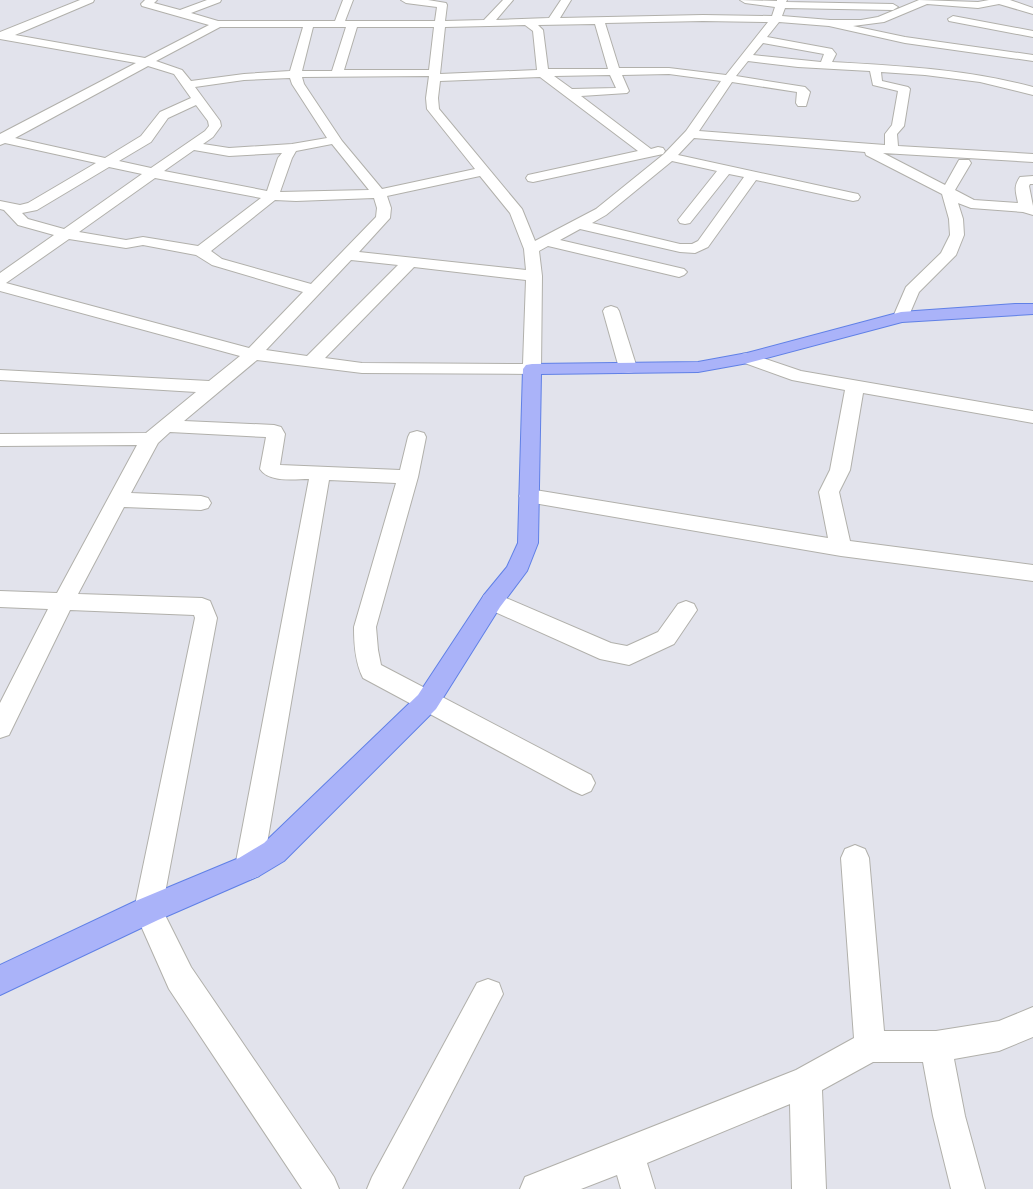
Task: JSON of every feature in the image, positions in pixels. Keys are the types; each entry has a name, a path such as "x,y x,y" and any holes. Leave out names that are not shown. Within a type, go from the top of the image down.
{"main road":[{"path":"0,980 148,910 249,867 274,852 427,702 492,601 516,571 528,543 532,369 698,367 748,358 901,317 1033,309"}],"street":[{"path":"1,39 89,0"},
{"path":"183,13 216,0"},
{"path":"339,23 348,0"},
{"path":"0,286 253,354 362,368 532,369 534,276 531,249 517,212 433,109 432,98 443,2 406,0"},
{"path":"487,23 508,0"},
{"path":"553,21 566,0"},
{"path":"745,0 782,3 908,4 926,1 978,5 1002,1 1033,11"},
{"path":"146,2 218,24 440,24 703,18 776,19 830,23 861,23 880,20 903,24"},
{"path":"531,249 601,212 669,157 691,134 728,79 776,19 782,3"},
{"path":"880,20 908,4"},
{"path":"978,5 950,20 1033,34"},
{"path":"697,6 703,18"},
{"path":"371,23 382,14"},
{"path":"570,94 622,91 614,71 599,20"},
{"path":"527,22 538,30 544,73 649,153"},
{"path":"0,727 63,602 150,439 253,354 383,218 384,208 378,194 335,140 298,84 295,74 309,23"},
{"path":"337,74 353,23"},
{"path":"830,23 852,30 886,36 1033,58"},
{"path":"1,139 218,24"},
{"path":"0,280 193,146 209,134 215,126 214,121 188,85 178,72 171,68 21,39 1,39"},
{"path":"760,39 828,51 830,54 825,66"},
{"path":"986,80 997,52"},
{"path":"746,57 825,66 875,68 958,75 1033,91"},
{"path":"875,68 877,83 904,89 903,104 898,126 891,134 892,150"},
{"path":"188,85 244,77 295,74 435,75 669,71 801,89 804,92 802,103"},
{"path":"5,206 20,209 32,207 146,139 164,115 198,99"},
{"path":"691,134 863,148 1033,158"},
{"path":"1,139 153,173 272,196 378,194 484,171"},
{"path":"193,146 229,152 292,148 335,140"},
{"path":"533,178 679,147"},
{"path":"201,251 272,196 285,158 292,148"},
{"path":"863,148 948,191 970,204 1030,210 1022,186 1025,180 1033,180"},
{"path":"669,157 853,197"},
{"path":"901,317 912,290 948,255 957,235 956,219 948,191 964,163"},
{"path":"685,220 726,169"},
{"path":"579,224 680,248 695,249 702,244 753,175"},
{"path":"5,206 23,222 66,234 126,244 143,241 201,251 217,262 313,290"},
{"path":"546,241 679,272"},
{"path":"348,255 534,276"},
{"path":"312,361 410,262"},
{"path":"611,311 628,368"},
{"path":"748,358 785,372 855,386 1033,417"},
{"path":"0,375 214,386"},
{"path":"841,548 829,492 840,470 855,386"},
{"path":"166,426 274,431 276,434 270,469 281,471 408,477"},
{"path":"417,437 408,477 365,627 366,650 371,671 582,783"},
{"path":"0,440 150,439"},
{"path":"249,867 320,473"},
{"path":"529,496 841,548 1033,574"},
{"path":"118,500 201,503"},
{"path":"0,599 202,608 206,618 148,910 180,978 322,1189"},
{"path":"492,601 608,652 630,656 666,638 686,610"},
{"path":"855,858 870,1046"},
{"path":"384,1189 488,994"},
{"path":"537,1189 806,1082 870,1046 936,1046 1000,1036 1033,1022"},
{"path":"936,1046 949,1116 968,1189"},
{"path":"806,1082 809,1189"},
{"path":"628,1154 638,1189"}]}
